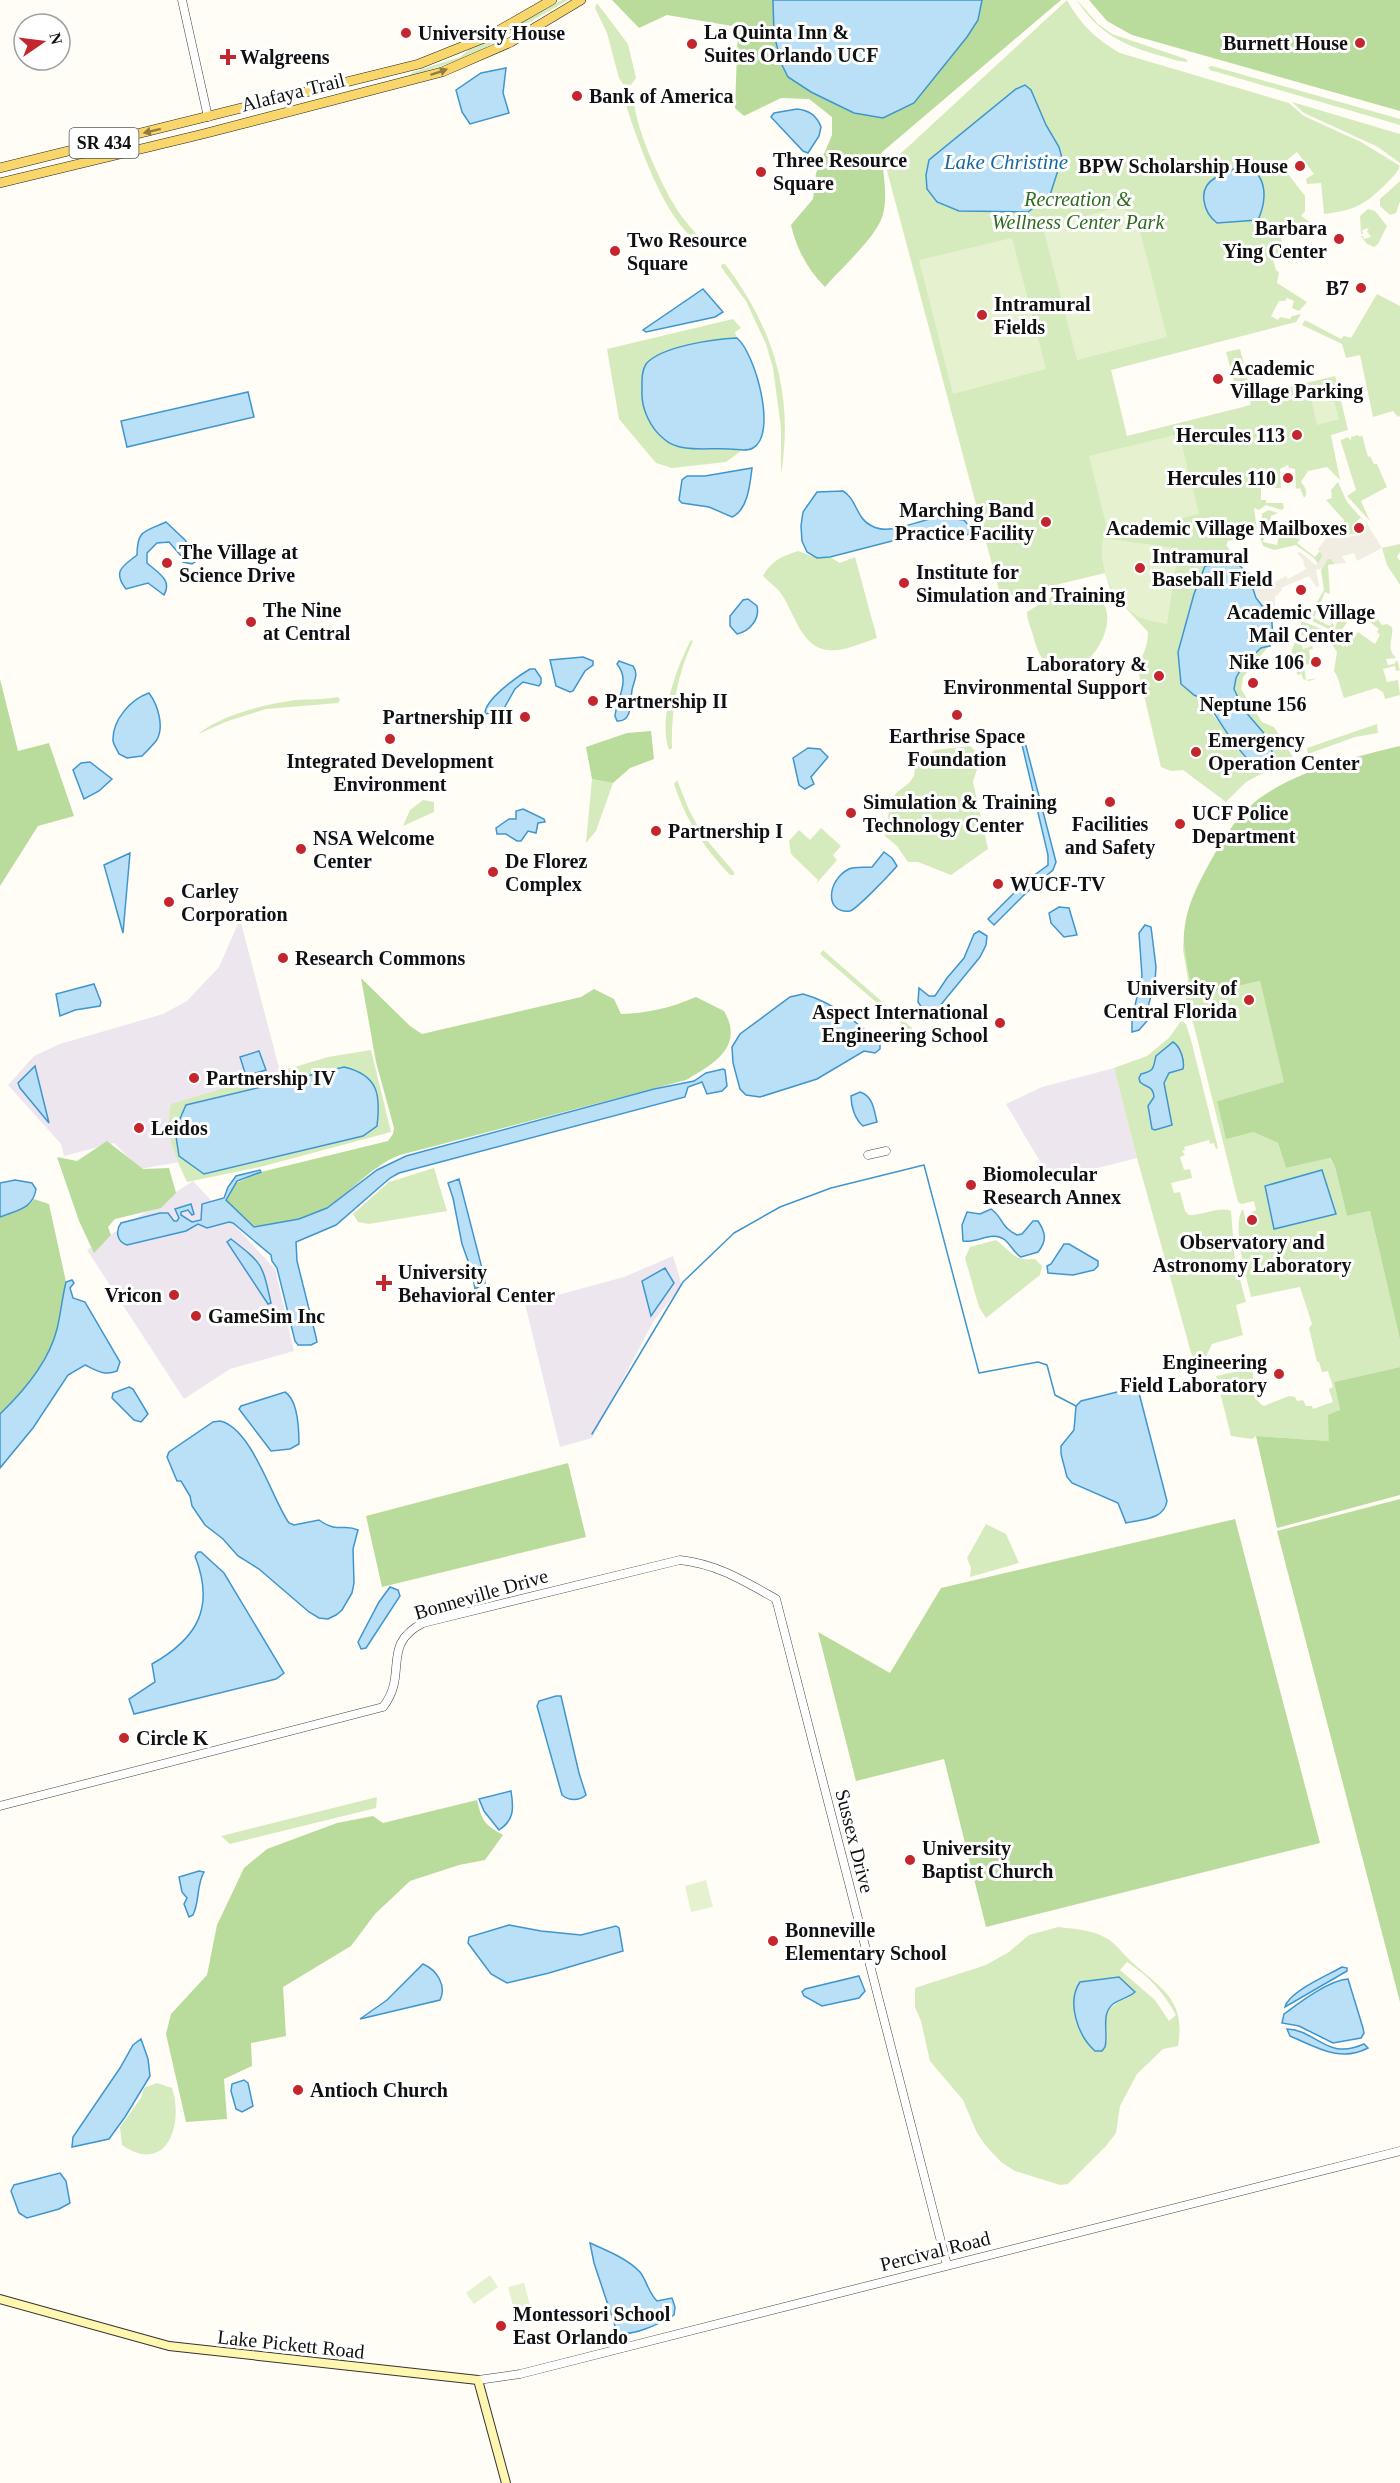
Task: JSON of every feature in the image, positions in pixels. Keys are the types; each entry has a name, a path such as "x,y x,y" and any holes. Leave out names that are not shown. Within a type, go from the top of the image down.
{"main road":[{"name":"Alafaya Trail","path":"0,168 419,64 489,36 552,0"},
{"name":"Alafaya Trail","path":"0,183 442,72 494,50 581,0"},
{"path":"403,83 407,73 419,64"},
{"path":"382,88 394,78 398,69"},
{"name":"Lake Pickett Road","path":"0,2299 169,2346 478,2380"},
{"path":"478,2380 506,2483"}],"street":[{"path":"182,0 208,117"},
{"path":"868,1155 886,1150"},
{"name":"Bonneville Drive","path":"0,1806 383,1707 392,1696 396,1684 397,1654 402,1639 410,1630 423,1623 680,1560 697,1562 732,1573 776,1599"},
{"name":"Sussex Drive","path":"776,1599 947,2265"},
{"name":"Percival Road","path":"478,2380 520,2374 1400,2151"}],"shaded area":[{"path":"1366,522 1382,548 1357,561 1354,553 1342,556 1346,563 1335,564 1331,559 1327,559 1323,568 1316,570 1319,585 1317,588 1309,576 1281,588 1282,590 1275,597 1275,606 1263,607 1257,602 1252,586 1255,586 1260,577 1273,583 1286,576 1288,579 1306,569 1304,561 1297,553 1300,552 1316,565 1323,556 1318,549 1326,538 1336,530 1338,533 1335,539 1359,535 1366,528"},
{"path":"240,919 283,1083 180,1162 140,1169 114,1143 64,1156 61,1144 8,1085 34,1056 60,1044 163,1014 187,1001 219,967"},
{"path":"1114,1068 1137,1158 1051,1180 1006,1104 1042,1087"},
{"path":"193,1181 275,1269 294,1351 230,1369 184,1399 87,1250"},
{"path":"673,1256 682,1285 653,1322 592,1438 560,1447 525,1304 624,1277"}],"green space":[{"path":"562,0 568,0 471,56 408,77 413,72 460,57 470,49"},
{"path":"612,0 1061,0 881,153 885,199 880,223 867,242 825,287 804,258 791,225 813,199 816,173 832,135 832,117 809,99 781,98 744,116 735,108 738,27 667,15 639,28"},
{"name":"Recreation & Wellness Center Park","path":"1067,0 1089,30 1120,53 1289,103 1304,116 1361,142 1400,166 1388,182 1358,206 1324,214 1321,183 1307,184 1306,179 1314,174 1297,152 1281,165 1305,196 1305,211 1301,216 1310,222 1322,224 1280,234 1286,254 1273,260 1279,272 1277,283 1307,302 1299,311 1292,308 1294,301 1287,298 1285,301 1279,301 1271,316 1278,320 1280,317 1290,319 1292,316 1301,314 1296,322 1111,370 1127,436 1251,405 1249,397 1335,376 1348,430 1331,435 1340,480 1327,467 1308,471 1301,482 1306,492 1304,498 1300,488 1296,489 1295,469 1289,468 1288,465 1280,469 1281,488 1261,488 1261,500 1266,500 1266,503 1283,503 1284,508 1282,510 1266,505 1259,510 1254,508 1257,530 1248,537 1228,541 1226,546 1229,548 1228,558 1235,562 1205,566 1194,594 1178,652 1194,695 1206,700 1213,715 1255,766 1255,724 1240,704 1234,689 1236,678 1243,665 1261,648 1268,647 1243,677 1241,689 1262,722 1274,727 1293,757 1246,782 1226,802 1183,770 1171,771 1161,767 1139,674 1148,632 1111,592 1105,573 1001,598 886,167"},
{"path":"1077,0 1098,24 1112,34 1186,59 1188,62 1136,48 1113,37 1094,21"},
{"path":"1089,0 1400,0 1400,111 1132,35 1107,21"},
{"path":"597,3 628,44 636,78 631,85 623,84 619,78 607,33 595,8"},
{"path":"1212,66 1400,119 1400,125 1210,70 1208,67"},
{"path":"627,94 634,98 638,122 661,180 679,213 702,240 699,243 686,232 663,198 636,135 624,99"},
{"path":"1292,102 1400,134 1400,163 1378,147 1304,113"},
{"path":"1400,181 1400,201 1396,213 1390,215 1380,206 1380,199"},
{"name":"Intramural Fields","path":"1120,207 1136,215 1167,337 1077,360 1043,227"},
{"path":"1368,209 1375,211 1387,226 1378,244 1374,247 1367,244 1361,236 1364,239 1371,237 1367,231 1369,228 1362,230 1363,234 1361,234 1360,216"},
{"name":"Intramural Fields","path":"1012,238 1046,369 953,394 919,260"},
{"path":"725,264 742,288 756,313 768,338 776,364 785,417 781,475 781,428 773,368 766,344 746,301 721,267"},
{"path":"1377,294 1400,306 1400,416 1398,417 1393,411 1373,417 1360,355 1346,358 1342,344 1302,325 1305,320 1341,339 1344,336 1351,338"},
{"path":"733,319 741,328 735,332 737,338 724,339 695,450 741,451 726,462 672,468 656,463 619,419 607,349"},
{"path":"1240,349 1249,385 1233,397 1233,394 1237,392 1226,352"},
{"path":"1330,385 1339,419 1317,425 1309,390"},
{"path":"1179,434 1199,514 1109,536 1089,456"},
{"path":"1358,435 1360,437 1362,435 1368,457 1370,456 1374,464 1377,464 1387,487 1361,501 1370,521 1347,496 1356,490 1341,440 1348,437 1351,441 1351,437"},
{"path":"1338,482 1347,502 1365,522 1360,518 1352,527 1357,533 1335,539 1338,533 1336,530 1344,520 1326,500 1332,498 1331,490"},
{"path":"1268,510 1278,513 1271,516 1270,526 1267,526 1263,542 1277,545 1279,536 1300,539 1297,543 1315,557 1320,551 1323,556 1318,564 1314,558 1296,545 1274,550 1263,546 1260,537 1262,514"},
{"name":"Intramural Baseball Field","path":"1103,538 1175,548 1178,552 1167,624 1139,617 1127,608 1113,591 1104,570"},
{"path":"1400,544 1397,557 1400,561 1400,585 1387,565 1382,548"},
{"path":"798,551 817,558 830,557 840,563 855,557 877,638 840,650 819,648 811,643 799,627 780,592 763,576 777,560"},
{"path":"1327,559 1331,559 1335,564 1328,565 1330,594 1325,592 1314,618 1330,626 1333,622 1333,631 1304,617 1310,611 1312,613 1316,610 1314,607 1324,590 1321,570"},
{"path":"1084,592 1101,600 1107,614 1105,631 1098,647 1086,662 1072,670 1058,671 1044,662 1034,639 1027,612 1053,596"},
{"path":"1345,604 1348,604 1357,615 1348,616 1348,621 1336,638 1343,647 1345,645 1347,647 1358,632 1375,644 1380,635 1377,632 1379,629 1366,619 1365,612 1372,612 1382,625 1387,624 1392,627 1390,647 1396,658 1386,659 1388,665 1394,664 1397,660 1400,670 1396,671 1395,666 1383,669 1387,682 1398,680 1400,695 1385,699 1383,692 1376,688 1344,698 1334,671 1337,652 1330,641"},
{"path":"1302,621 1331,633 1325,642 1317,645 1321,642 1316,630 1298,637 1303,649 1312,646 1313,649 1309,650 1311,663 1304,666 1306,680 1303,679 1299,664 1301,674 1298,675 1293,665 1284,666 1291,656 1298,661 1291,653"},
{"path":"691,640 693,641 676,693 672,748 669,750 666,724 670,694"},
{"path":"0,679 18,751 49,743 74,816 38,826 0,886"},
{"path":"337,697 340,699 338,703 266,709 228,721 198,734 219,721 257,708 295,700"},
{"path":"1377,724 1378,733 1355,737 1308,754 1307,748"},
{"path":"651,731 654,759 630,768 613,783 592,779 586,747 627,733"},
{"path":"970,746 981,756 973,782 988,849 951,875 918,862 908,862 897,846 885,836 890,804 896,793 914,776 915,767 935,750"},
{"path":"1400,746 1400,1340 1370,1211 1347,1216 1335,1167 1330,1158 1286,1168 1278,1143 1253,1132 1226,1139 1217,1101 1284,1082 1260,981 1193,996 1184,933 1187,914 1200,880 1227,834 1248,808 1263,796 1299,776 1340,761"},
{"path":"592,779 613,783 596,831 586,843"},
{"path":"677,780 689,810 704,837 734,872 734,875 730,875 720,864 690,822 674,784"},
{"path":"423,800 434,802 434,812 403,826 410,810"},
{"path":"821,828 841,846 833,855 837,860 816,884 818,880 791,854 789,841 799,830 810,840"},
{"path":"1184,933 1193,996 1260,981 1285,1082 1217,1101 1253,1132 1278,1143 1286,1168 1329,1158 1335,1167 1347,1216 1370,1211 1400,1340 1400,1367 1334,1382 1340,1410 1329,1441 1256,1436 1252,1439 1231,1436 1216,1376 1244,1370 1253,1373 1250,1382 1252,1389 1256,1399 1264,1406 1289,1396 1295,1397 1297,1401 1303,1400 1306,1406 1312,1406 1313,1409 1333,1402 1329,1389 1333,1387 1328,1371 1322,1372 1317,1362 1309,1328 1312,1324 1300,1287 1251,1297 1241,1252 1239,1227 1243,1209 1246,1221 1249,1214 1256,1210 1254,1201 1242,1204 1238,1202 1192,1018 1185,1008 1188,979 1183,950"},
{"path":"823,950 912,1028 911,1032 820,954"},
{"path":"361,978 410,1026 422,1034 581,997 594,989 614,999 621,1014 659,1009 696,997 724,1011 730,1024 731,1035 723,1053 715,1061 686,1080 400,1155 388,1160 337,1200 315,1214 293,1221 254,1227 226,1200 232,1185 261,1172 388,1141 393,1134 394,1128 376,1062"},
{"path":"1181,1021 1186,1024 1191,1040 1218,1148 1216,1149 1214,1143 1210,1144 1209,1140 1184,1147 1185,1150 1182,1151 1185,1155 1180,1157 1184,1170 1190,1169 1192,1178 1171,1183 1174,1193 1180,1192 1185,1211 1189,1215 1221,1210 1231,1211 1235,1261 1246,1302 1236,1305 1243,1335 1212,1344 1203,1363 1195,1367 1114,1068 1147,1056 1169,1038"},
{"path":"371,1050 391,1132 260,1167 187,1182 170,1135 171,1104 328,1057"},
{"path":"107,1141 143,1169 169,1168 176,1193 161,1208 115,1219 108,1227 111,1235 94,1253 79,1221 57,1157 77,1161"},
{"path":"434,1168 447,1211 369,1224 358,1222 353,1214 389,1182"},
{"path":"34,1199 49,1204 66,1282 58,1328 51,1346 38,1369 16,1399 0,1414 0,1217 30,1204"},
{"path":"996,1240 1017,1257 1035,1259 1042,1266 1040,1275 986,1318 979,1307 965,1258 970,1247"},
{"path":"1400,1367 1400,1495 1277,1528 1256,1436 1329,1441 1328,1415 1340,1410 1334,1382"},
{"path":"568,1463 586,1537 382,1587 366,1516"},
{"path":"1400,1499 1400,2002 1277,1531"},
{"path":"1235,1519 1320,1843 986,1927 944,1759 856,1781 818,1632 890,1673 941,1588"},
{"path":"986,1524 1006,1534 1019,1563 970,1577 971,1568 967,1558"},
{"path":"377,1797 376,1808 230,1844 221,1836"},
{"path":"477,1800 480,1813 485,1821 503,1835 485,1860 459,1865 410,1881 375,1914 351,1946 283,1987 286,2036 251,2043 252,2066 224,2079 227,2119 186,2122 166,2034 171,2014 207,1975 217,1925 244,1868 267,1849 337,1823 373,1816 383,1823"},
{"path":"706,1880 713,1907 691,1912 685,1886"},
{"path":"1058,1927 1078,1929 1108,1939 1162,1988 1175,2006 1178,2017 1180,2030 1178,2046 1163,2049 1137,2074 1120,2106 1116,2133 1068,2184 1060,2185 1015,2171 1001,2162 986,2146 977,2133 963,2100 930,2061 921,2021 915,2007 915,1988 986,1965 1009,1952 1029,1935","holes":["1127,1962 1149,1979 1166,1999 1176,2015 1169,2021 1155,2000 1120,1970","1119,1977 1130,1997 1109,2010 1106,2016 1106,2043 1102,2051 1085,2039 1079,2028 1074,2007 1112,1979"]},
{"path":"157,2083 172,2088 176,2116 173,2130 168,2142 161,2150 150,2154 138,2153 122,2145 120,2127 141,2098 144,2088"},
{"path":"490,2275 498,2287 474,2304 466,2293"},
{"path":"524,2283 531,2309 515,2313 508,2287"}],"water":[{"path":"773,0 982,0 978,20 967,37 914,103 883,118 854,113 811,92 788,77 782,65 774,35"},
{"path":"506,68 503,93 509,113 470,124 462,112 456,90 481,73"},
{"name":"Lake Christine","path":"1025,85 1031,90 1046,125 1059,147 1062,158 1050,195 1028,212 959,211 937,202 927,189 926,175 929,160 1016,89"},
{"path":"797,109 812,114 821,127 819,136 808,153 803,151 771,117 774,113"},
{"path":"1246,165 1258,175 1264,189 1263,205 1258,220 1217,223 1212,219 1206,207 1205,188 1215,178"},
{"path":"703,289 723,312 715,317 646,332 643,330"},
{"path":"737,338 751,360 761,393 764,427 760,440 753,448 744,450 696,449 671,444 655,429 645,411 642,381 646,364 663,352 676,348"},
{"path":"248,392 254,417 127,447 121,421"},
{"path":"752,468 745,503 742,509 732,517 709,507 682,503 679,500 682,480 687,476 705,476"},
{"path":"843,491 851,499 863,519 879,529 946,518 964,520 969,526 969,534 961,537 892,541 830,557 817,558 807,552 802,541 803,512 817,492"},
{"path":"166,522 185,540 199,559 192,564 183,562 182,557 169,542 157,543 147,553 147,563 165,581 167,585 164,595 148,583 126,589 120,578 121,569 137,555 139,540 144,532"},
{"path":"1235,562 1257,580 1255,586 1252,586 1256,598 1263,607 1265,605 1271,608 1273,639 1269,642 1270,646 1261,648 1243,665 1236,678 1234,689 1244,710 1269,739 1273,756 1260,768 1238,748 1206,700 1194,695 1181,684 1178,652 1194,594 1205,566"},
{"path":"748,599 757,606 757,615 750,627 737,634 730,626 730,616 743,600"},
{"path":"583,657 593,661 593,665 585,671 573,691 570,692 556,686 550,660"},
{"path":"619,661 633,666 636,675 628,715 617,721 616,709 623,683 621,670 617,664"},
{"path":"530,669 535,669 541,678 539,686 523,682 515,689 503,710 485,714 486,708 496,695"},
{"path":"149,693 159,717 159,736 142,756 127,758 119,754 113,743 116,725 129,705"},
{"path":"1020,736 1025,742 1056,862 1053,870 994,925 988,919 1025,882 1048,865 1048,855"},
{"path":"808,748 820,749 828,757 811,777 814,784 805,789 799,785 793,758"},
{"path":"90,762 112,779 99,791 84,799 73,770 81,763"},
{"path":"523,809 544,819 545,822 538,823 536,833 528,831 521,841 506,834 497,834 496,828 509,819 516,819 516,811"},
{"path":"884,852 897,866 854,909 842,911 836,907 831,895 836,881 842,874 852,868 872,867"},
{"path":"130,853 123,933 104,865"},
{"path":"1059,907 1069,908 1077,935 1064,937 1051,923 1049,913"},
{"path":"1145,925 1151,927 1156,967 1155,981 1147,1021 1139,1030 1132,1032 1132,1018 1142,976 1139,933"},
{"path":"979,931 987,936 986,945 980,957 939,1007 933,1012 924,1011 918,1002 919,988 929,996 935,996 964,958 974,934"},
{"path":"94,984 101,1002 100,1006 75,1010 60,1016 56,994"},
{"path":"803,994 825,1002 844,1014 880,1043 880,1049 875,1053 864,1051 817,1079 760,1097 746,1095 740,1089 733,1063 732,1047 740,1034 790,997"},
{"path":"1173,1042 1183,1058 1183,1069 1169,1073 1164,1083 1172,1125 1155,1130 1152,1129 1148,1106 1154,1097 1153,1093 1140,1082 1139,1078 1141,1074 1151,1070 1156,1056"},
{"path":"259,1051 266,1070 246,1076 240,1057"},
{"path":"35,1066 49,1123 18,1083"},
{"path":"344,1067 364,1075 375,1088 377,1095 377,1126 363,1136 204,1174 179,1156 175,1130 186,1105"},
{"path":"723,1069 727,1086 722,1091 707,1094 702,1082 688,1087 685,1097 399,1173 390,1178 336,1225 296,1242 297,1261 317,1342 311,1345 298,1345 295,1341 277,1268 271,1255 233,1223 207,1228 198,1224 186,1231 127,1245 118,1236 121,1223 160,1213 168,1213 174,1221 177,1221 179,1218 175,1209 191,1204 194,1214 192,1215 188,1210 181,1212 181,1215 192,1222 201,1220 202,1204 224,1198 236,1176 260,1170 261,1172 237,1181 226,1200 254,1227 299,1219 327,1208 377,1170 406,1156 654,1089 694,1081 706,1073"},
{"path":"860,1092 870,1100 877,1122 863,1126 856,1116 851,1096"},
{"path":"1322,1170 1336,1214 1274,1229 1265,1186"},
{"path":"459,1179 485,1280 485,1283 475,1289 448,1183"},
{"path":"15,1180 32,1183 36,1189 32,1201 23,1208 0,1217 0,1183"},
{"path":"991,1209 1007,1229 1017,1235 1022,1234 1033,1221 1038,1221 1043,1229 1044,1237 1038,1252 1021,1257 1005,1240 995,1236 963,1241 962,1225 967,1212 980,1214"},
{"path":"231,1239 260,1265 271,1303 268,1304 227,1242"},
{"path":"1064,1244 1069,1244 1098,1261 1098,1266 1094,1270 1073,1275 1048,1273 1047,1266 1051,1264"},
{"path":"665,1268 674,1283 651,1316 642,1281"},
{"path":"72,1280 74,1283 70,1288 73,1298 85,1302 120,1362 117,1371 105,1373 85,1365 68,1375 33,1428 0,1468 0,1414 18,1396 48,1353 57,1329 66,1282"},
{"path":"129,1387 133,1389 148,1414 141,1422 134,1420 112,1398 113,1393"},
{"path":"1133,1388 1139,1393 1167,1501 1162,1512 1157,1515 1126,1523 1118,1503 1072,1483 1067,1477 1061,1446 1074,1430 1076,1406 1081,1401"},
{"path":"285,1392 295,1408 299,1444 290,1449 271,1451 239,1409 241,1406"},
{"path":"220,1421 231,1426 251,1450 289,1523 294,1525 319,1520 331,1526 358,1530 353,1549 352,1593 342,1610 336,1615 328,1619 319,1618 309,1612 259,1569 238,1556 223,1539 205,1525 192,1506 190,1496 181,1481 177,1481 167,1457 169,1452 213,1422"},
{"path":"201,1552 224,1573 284,1673 276,1679 134,1714 129,1699 155,1682 152,1664 181,1643 191,1632 198,1619 203,1591 201,1574 195,1556"},
{"path":"390,1587 398,1590 400,1596 366,1648 361,1649 358,1642 379,1602"},
{"path":"561,1696 586,1795 577,1799 562,1795 537,1706 539,1701"},
{"path":"511,1791 512,1814 508,1822 499,1830 484,1811 479,1799"},
{"path":"199,1871 204,1872 195,1910 189,1917 184,1904 187,1898 182,1892 179,1877"},
{"path":"509,1925 581,1935 616,1926 619,1928 623,1951 507,1983 491,1974 468,1943 469,1937"},
{"path":"423,1964 433,1970 439,1979 442,1989 440,2000 360,2019 387,2000"},
{"path":"1342,1967 1347,1968 1347,1971 1285,2007 1288,2001 1301,1990"},
{"path":"859,1976 865,1991 859,1998 822,2006 804,1996 802,1992 805,1989"},
{"path":"1119,1977 1135,1992 1109,2008 1106,2019 1105,2047 1102,2051 1095,2051 1079,2028 1074,2009 1076,1990 1080,1982"},
{"path":"1348,1979 1363,2028 1364,2033 1361,2038 1333,2043 1299,2026 1282,2023 1284,2014 1306,1998 1332,1983"},
{"path":"1287,2029 1306,2034 1331,2047 1351,2048 1364,2044 1368,2048 1348,2054 1328,2052 1290,2036"},
{"path":"141,2039 148,2059 150,2076 125,2117 109,2139 72,2147 73,2137 133,2045"},
{"path":"244,2080 248,2083 253,2106 242,2112 236,2109 231,2091 232,2084"},
{"path":"60,2173 66,2181 70,2203 59,2209 27,2218 19,2213 11,2191 14,2185"},
{"path":"590,2243 635,2267 657,2301 672,2298 675,2307 674,2315 638,2331 617,2332 594,2263"}],"waterway":[{"path":"592,1434 683,1282 734,1233 780,1207 831,1188 924,1165 979,1373 1038,1362 1047,1365 1055,1395 1076,1406"}],"place":[{"name":"University House","path":"406,33"},
{"name":"Burnett House","path":"1360,43"},
{"name":"La Quinta Inn & Suites Orlando UCF","path":"692,44"},
{"name":"Walgreens","path":"228,57"},
{"name":"Bank of America","path":"577,96"},
{"name":"BPW Scholarship House","path":"1300,166"},
{"name":"Three Resource Square","path":"761,172"},
{"name":"Barbara Ying Center","path":"1339,239"},
{"name":"Two Resource Square","path":"615,251"},
{"name":"B7","path":"1361,288"},
{"name":"Intramural Fields","path":"982,315"},
{"name":"Academic Village Parking","path":"1218,379"},
{"name":"Hercules 113","path":"1297,435"},
{"name":"Hercules 110","path":"1288,478"},
{"name":"Marching Band Practice Facility","path":"1046,522"},
{"name":"Academic Village Mailboxes","path":"1359,528"},
{"name":"The Village at Science Drive","path":"167,563"},
{"name":"Intramural Baseball Field","path":"1140,568"},
{"name":"Institute for Simulation and Training","path":"904,583"},
{"name":"Academic Village Mail Center","path":"1301,590"},
{"name":"The Nine at Central","path":"251,622"},
{"name":"Nike 106","path":"1316,662"},
{"name":"Laboratory & Environmental Support","path":"1159,676"},
{"name":"Neptune 156","path":"1253,683"},
{"name":"Partnership II","path":"593,701"},
{"name":"Earthrise Space Foundation","path":"957,715"},
{"name":"Partnership III","path":"525,717"},
{"name":"Integrated Development Environment","path":"390,739"},
{"name":"Emergency Operation Center","path":"1196,752"},
{"name":"Facilities and Safety","path":"1110,802"},
{"name":"Simulation & Training Technology Center","path":"851,813"},
{"name":"UCF Police Department","path":"1180,824"},
{"name":"Partnership I","path":"656,831"},
{"name":"NSA Welcome Center","path":"301,849"},
{"name":"De Florez Complex","path":"493,872"},
{"name":"WUCF-TV","path":"998,884"},
{"name":"Carley Corporation","path":"169,902"},
{"name":"Research Commons","path":"283,958"},
{"name":"University of Central Florida","path":"1249,1000"},
{"name":"Aspect International Engineering School","path":"1000,1023"},
{"name":"Partnership IV","path":"194,1078"},
{"name":"Leidos","path":"139,1128"},
{"name":"Biomolecular Research Annex","path":"971,1185"},
{"name":"Observatory and Astronomy Laboratory","path":"1252,1220"},
{"name":"University Behavioral Center","path":"384,1283"},
{"name":"Vricon","path":"174,1295"},
{"name":"GameSim Inc","path":"196,1316"},
{"name":"Engineering Field Laboratory","path":"1279,1374"},
{"name":"Circle K","path":"124,1738"},
{"name":"University Baptist Church","path":"910,1860"},
{"name":"Bonneville Elementary School","path":"773,1941"},
{"name":"Antioch Church","path":"298,2090"},
{"name":"Montessori School East Orlando","path":"501,2326"}]}
